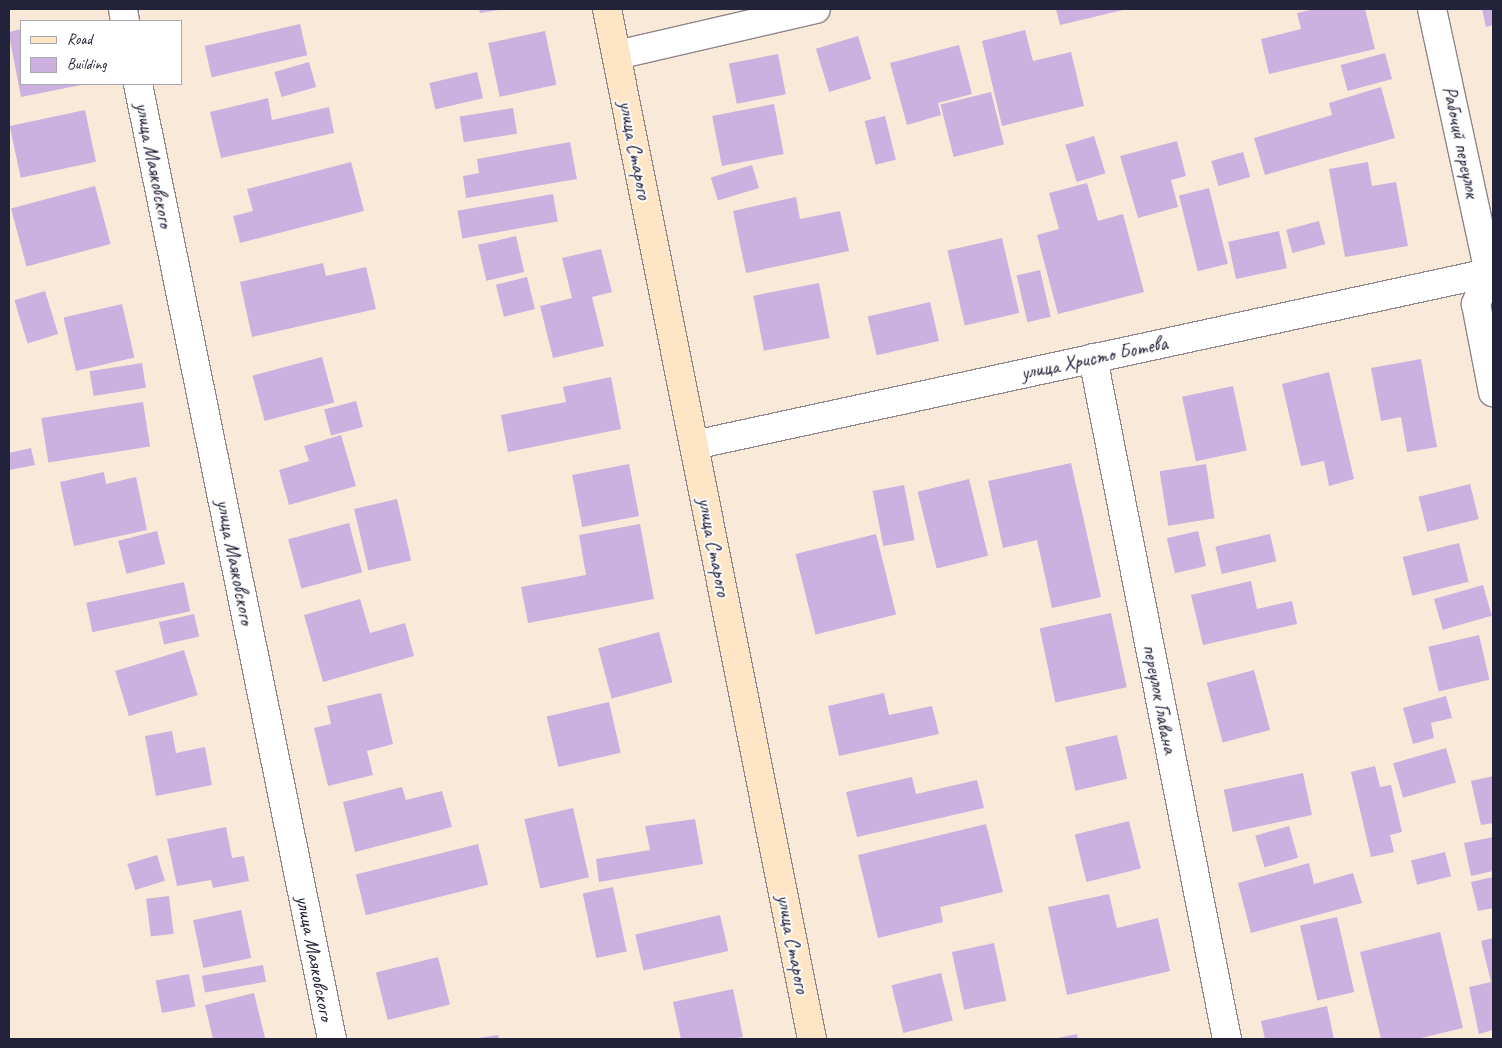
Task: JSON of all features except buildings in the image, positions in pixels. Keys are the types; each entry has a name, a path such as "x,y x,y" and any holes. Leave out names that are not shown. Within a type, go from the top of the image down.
{"street":[{"name":"улица Старого","path":"607,9 812,1039"},
{"path":"616,55 816,9"},
{"name":"Рабочий переулок","path":"1432,9 1491,272"},
{"name":"улица Маяковского","path":"138,85 332,1039"},
{"path":"1491,272 1476,304 1493,392"},
{"name":"улица Христо Ботева","path":"694,446 1491,272"},
{"name":"переулок Главана","path":"1093,358 1227,1039"}]}
